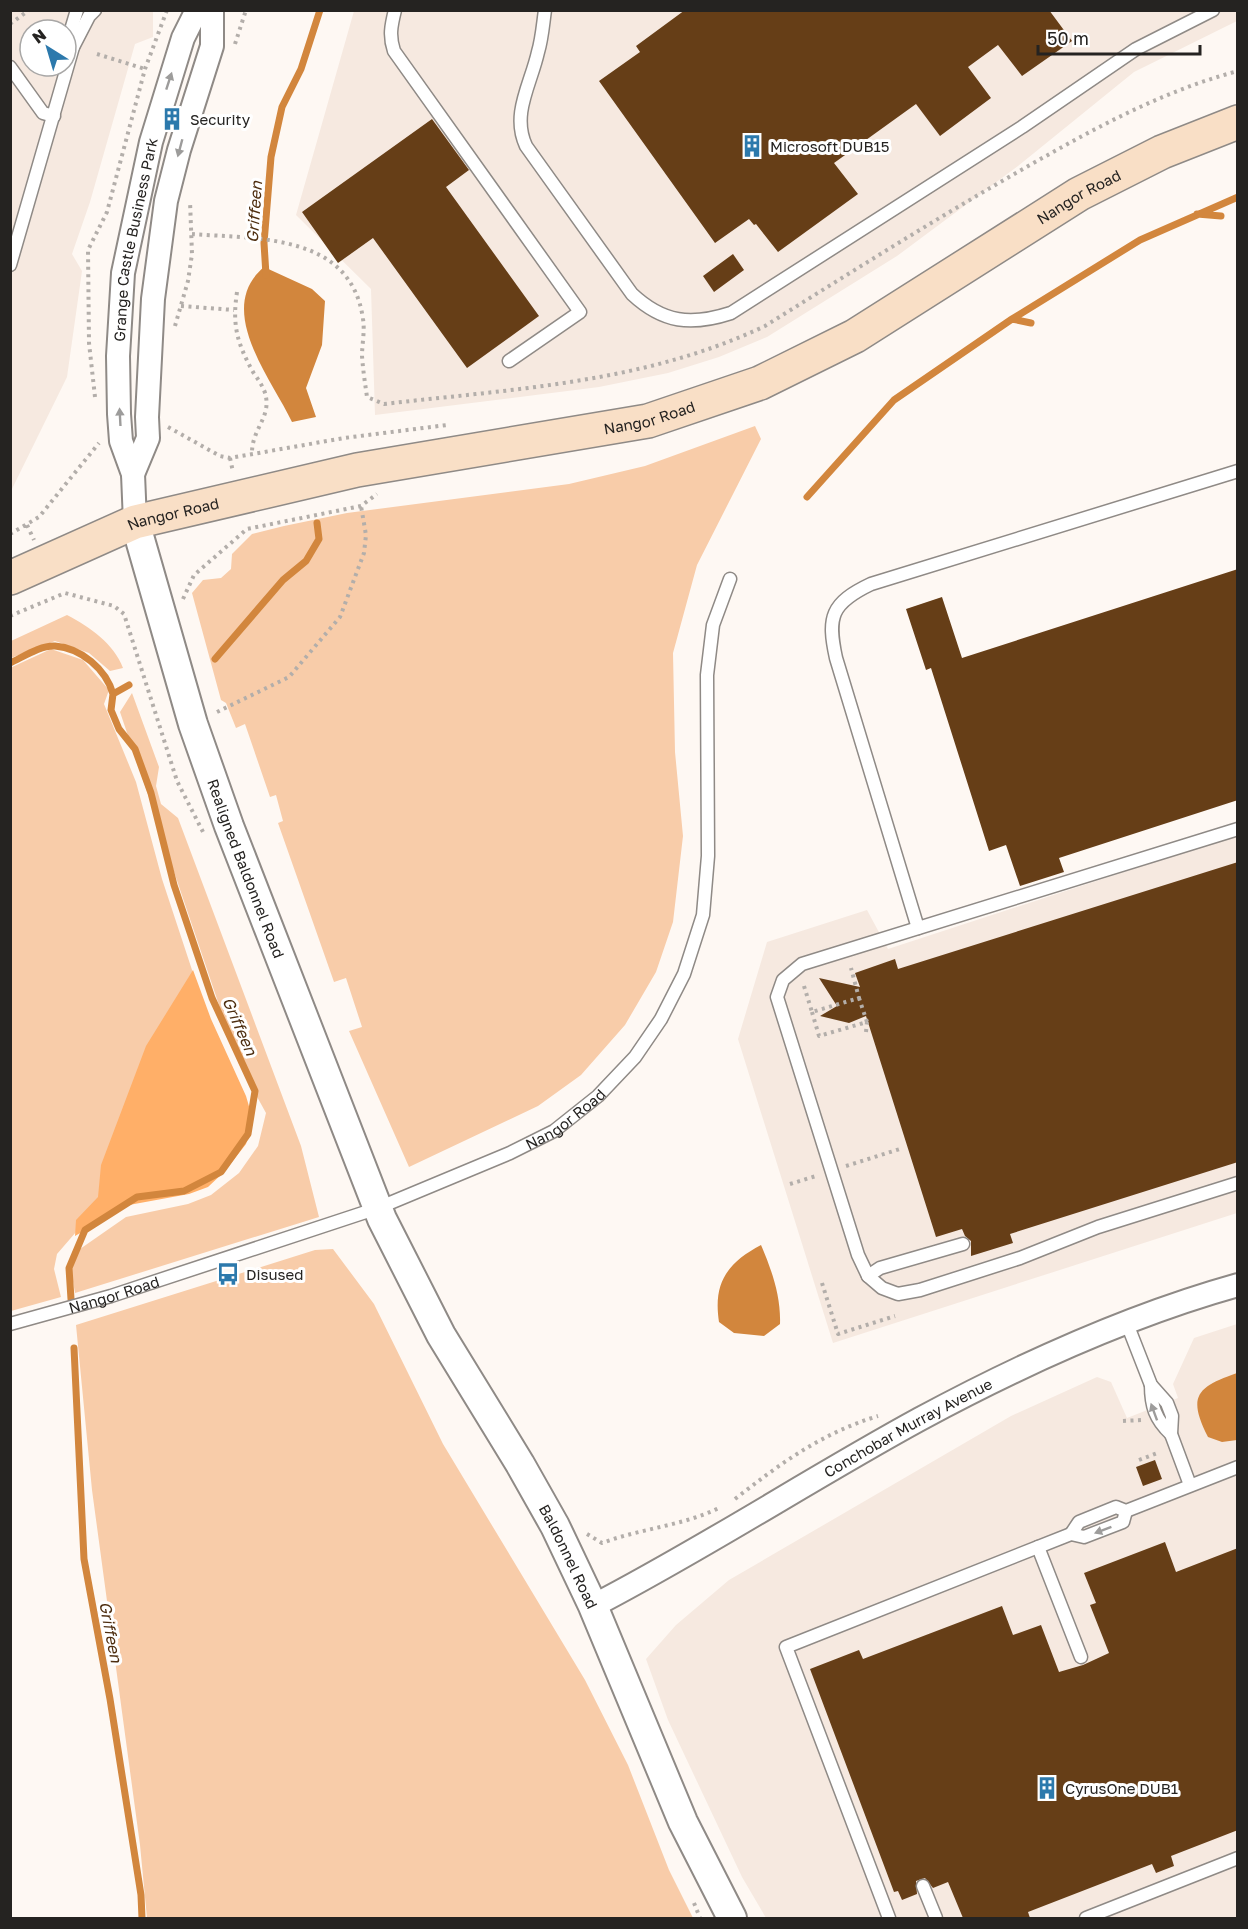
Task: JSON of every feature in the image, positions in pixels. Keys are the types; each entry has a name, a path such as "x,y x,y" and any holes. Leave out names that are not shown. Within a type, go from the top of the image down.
{"main road":[{"name":"Nangor Road","path":"10,578 135,522 357,470 648,421 760,383 855,336 1079,194 1162,152 1238,122"}],"street":[{"name":"Grange Castle Business Park","path":"135,522 133,474 121,441 119,414 118,356 123,273 151,142 183,38 197,10"},
{"name":"Grange Castle Business Park","path":"133,474 148,438 153,299 166,201 179,150 212,46 212,10"},
{"name":"Realigned Baldonnel Road","path":"135,522 193,724 229,826 378,1208"},
{"name":"Baldonnel Road","path":"378,1208 441,1335 555,1526 593,1606 683,1822 732,1918"},
{"name":"Conchobar Murray Avenue","path":"593,1606 920,1419 1011,1372 1126,1321 1238,1285"}],"lane":[{"path":"78,39 89,16 95,10"},
{"path":"395,10 390,28 390,39 394,51 580,312 509,361"},
{"path":"545,10 538,52 520,117 522,137 526,146 632,294 647,308 662,316 696,321 731,313 1022,127 1136,49 1212,10"},
{"path":"10,67 43,112 54,116"},
{"path":"10,265 65,78"},
{"path":"918,928 836,658 830,630 832,617 841,604 854,592 871,584 1238,471"},
{"name":"Nangor Road","path":"10,1324 111,1296 378,1208 510,1153 554,1131 598,1096 635,1057 661,1019 684,974 703,915 708,856 707,675 713,625 730,579"},
{"path":"1238,829 802,964 783,980 777,997 858,1255 868,1276 882,1288 898,1294 920,1290 1020,1258 1098,1227 1238,1183"},
{"path":"868,1276 879,1268 963,1244"},
{"path":"1126,1321 1151,1385 1151,1403 1158,1422 1171,1434 1190,1485"},
{"path":"889,1918 786,1647 1071,1534 1078,1522 1116,1507 1126,1511 1238,1467"},
{"path":"1038,1547 1081,1657"},
{"path":"1086,1918 1238,1858"},
{"path":"923,1886 936,1918"}],"path":[{"path":"10,24 29,10"},
{"path":"231,55 246,10"},
{"path":"160,29 167,11"},
{"path":"97,54 146,69"},
{"path":"192,234 279,241 305,246 325,257 349,282 359,301 364,321 362,355 366,397 384,404 580,381 655,367 731,342 765,326 963,203 1081,135 1152,99 1238,71"},
{"path":"174,337 190,272 191,190"},
{"path":"237,292 234,310 235,329 241,350 266,395 267,409 255,432 252,455"},
{"path":"181,306 234,310"},
{"path":"170,416 169,427 220,456 230,458 231,462"},
{"path":"10,534 39,517 99,444 99,433"},
{"path":"186,610 183,598 194,575 247,527 361,506 366,535 364,553 340,617 289,676 218,712 214,700"},
{"path":"27,525 30,531"},
{"path":"10,616 58,593 85,597 114,606 124,614"},
{"path":"851,968 867,1022 866,1032"},
{"path":"804,986 819,1036 867,1022"},
{"path":"812,1012 860,998"},
{"path":"822,1283 838,1334 895,1316"},
{"path":"1123,1421 1131,1419 1136,1422 1147,1418"},
{"path":"1139,1460 1160,1452"},
{"path":"581,1530 602,1543 623,1535 696,1519 724,1505"},
{"path":"692,1898 700,1918"}],"shaded area":[{"path":"11,11 153,11 153,37 135,44 90,202 72,254 82,271 67,377 11,491"},
{"path":"354,11 1237,11 1237,21 1134,72 1018,166 897,256 767,337 719,357 668,373 599,387 375,415 371,289 296,215"},
{"path":"264,267 312,289 325,301 322,345 306,388 316,417 292,422 251,344 245,323 244,303 250,284"},
{"path":"755,426 761,439 697,565 673,653 675,752 683,836 673,922 656,972 625,1025 581,1075 538,1106 409,1167 349,1031 362,1027 346,978 334,982 278,823 283,821 276,795 270,797 245,724 236,728 226,703 221,700 192,593 203,580 221,578 231,569 232,554 252,534 347,513 569,484 645,466"},
{"path":"67,615 100,637 114,651 123,668 110,671 89,653 55,641 11,658 11,641"},
{"path":"51,649 83,660 109,690 104,704 136,782 162,879 195,979 102,1202 57,1254 54,1269 61,1297 11,1311 10,668"},
{"path":"132,693 159,767 156,786 161,804 178,818 301,1146 319,1217 75,1293 71,1270 80,1249 126,1217 188,1204 211,1195 239,1173 258,1146 266,1113 239,1064 120,712"},
{"path":"1237,835 1237,1213 833,1343 738,1039 767,942 867,910 888,949"},
{"path":"193,970 211,1019 246,1096 253,1120 246,1144 225,1171 208,1187 189,1194 129,1205 75,1236 76,1220 98,1197 101,1165 146,1046"},
{"path":"761,1245 775,1284 780,1324 764,1336 734,1333 719,1322 718,1296 721,1285 731,1267 739,1259"},
{"path":"333,1249 374,1304 443,1444 585,1680 628,1765 669,1870 693,1918 147,1918 140,1845 92,1490 76,1325 315,1250"},
{"path":"1237,1324 1237,1918 766,1918 742,1877 668,1720 646,1659 676,1625 729,1580 1011,1416 1097,1377 1111,1382 1127,1418 1178,1398 1173,1384 1194,1338"},
{"path":"1237,1373 1237,1440 1222,1442 1208,1437 1198,1412 1197,1402 1205,1389 1213,1383"}],"building":[{"name":"Microsoft DUB15","path":"685,10 1049,10 1072,41 1022,76 998,45 968,67 991,98 940,136 916,104 834,163 858,194 778,252 756,224 754,225 749,219 715,243 599,81 640,52 636,46"},
{"path":"432,119 469,170 446,187 539,316 467,368 373,238 338,263 302,212"},
{"path":"733,254 744,270 714,292 703,276"},
{"path":"1238,569 1238,800 1059,858 1064,872 1020,886 1006,845 989,851 931,668 926,670 906,609 942,597 962,658"},
{"path":"1238,862 1238,1162 1010,1234 1013,1243 971,1256 971,1241 962,1229 936,1237 866,1016 849,1023 820,1016 837,1006 819,978 860,987 855,973 895,959 898,969"},
{"path":"1155,1460 1162,1479 1143,1486 1136,1467"},
{"name":"CyrusOne DUB1","path":"1165,1542 1176,1572 1238,1548 1238,1830 1171,1856 1174,1866 1156,1873 1152,1864 1028,1912 1030,1918 963,1918 948,1882 933,1888 925,1878 916,1881 917,1894 902,1900 898,1891 894,1892 810,1669 859,1650 863,1659 1002,1606 1013,1635 1041,1625 1059,1672 1083,1665 1109,1653 1090,1605 1096,1603 1084,1573"}],"waterway":[{"name":"Griffeen","path":"266,275 264,243 271,157 282,107 301,69 320,10"},
{"path":"807,497 894,400 1012,319 1140,240 1238,197"},
{"path":"1197,214 1221,216"},
{"path":"1012,319 1031,323"},
{"name":"Griffeen","path":"215,659 283,580 306,561 319,539 317,523"},
{"path":"10,663 44,647 65,648 91,661 105,676 113,694"},
{"name":"Griffeen","path":"71,1299 69,1268 85,1230 137,1197 184,1191 221,1172 248,1134 255,1091 212,998 174,885 151,793 135,749 119,729 111,710 113,694 129,685"},
{"name":"Griffeen","path":"74,1348 84,1559 110,1699 141,1895 142,1918"}],"place":[{"name":"Security","path":"172,119"},
{"name":"Microsoft DUB15","path":"752,146"},
{"name":"Disused","path":"228,1274"},
{"name":"CyrusOne DUB1","path":"1047,1788"}]}
